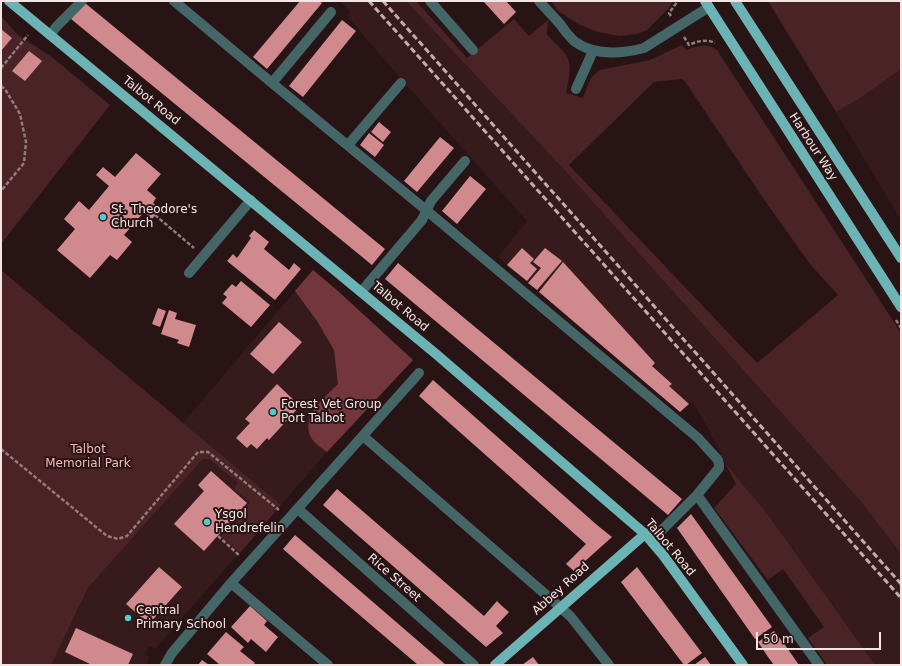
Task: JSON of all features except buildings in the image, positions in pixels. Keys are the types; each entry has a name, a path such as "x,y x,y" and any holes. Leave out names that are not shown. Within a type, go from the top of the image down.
{"main road":[{"name":"Talbot Road","path":"8,1 361,292 645,534 663,555 743,665"},
{"name":"Harbour Way","path":"735,1 901,258"},
{"name":"Harbour Way","path":"707,4 901,307"},
{"name":"Abbey Road","path":"495,665 645,534"}],"street":[{"path":"50,35 82,1"},
{"path":"174,1 698,438 718,460 720,464 719,468 697,494 661,531 645,534"},
{"path":"430,1 473,50"},
{"path":"538,1 573,40 593,51 609,53 632,51 644,48 678,27 707,4"},
{"path":"272,84 331,12"},
{"path":"576,89 593,51"},
{"path":"348,145 401,83"},
{"path":"361,292 422,220 431,201 465,161"},
{"path":"189,272 251,200"},
{"path":"165,665 172,653 231,583 290,519 419,373"},
{"path":"363,436 571,617 609,665"},
{"path":"697,494 819,665"},
{"name":"Rice Street","path":"298,509 474,665"},
{"path":"231,583 328,665"}],"path":[{"path":"1,68 36,24"},
{"path":"1,86 5,89 20,114 26,142 24,163 1,191"},
{"path":"155,215 203,256"},
{"path":"1,449 107,536 118,539 127,536 198,452 208,452 290,519"},
{"path":"218,536 250,563"}],"shaded area":[{"path":"340,1 406,1 569,175 862,503 901,554 901,665 875,665 769,516 725,463 709,430 692,401 680,412 498,257 527,221 347,16 350,12"},
{"path":"901,69 901,220 836,112 862,97"},
{"path":"313,270 413,360 327,452 281,505 183,423"},
{"path":"313,270 413,360 327,452 312,439 309,431 309,423 315,408 338,384 334,350 317,321 295,291"},
{"path":"203,459 209,459 274,513 155,649 149,646 145,654 150,657 146,665 51,665 88,588"}],"green space":[{"path":"406,1 416,1 467,58 514,19 529,36 548,20 547,34 563,51 569,61 570,71 566,93 583,98 591,79 600,70 650,60 682,45 686,50 706,45 717,50 901,333 901,554 862,503 569,175","holes":["684,80 763,198 810,264 838,295 757,363 569,165 654,82"]},
{"path":"551,1 673,1 669,8 647,30 637,34 619,36 598,32 580,25 558,11"},
{"path":"768,1 901,1 901,69 862,97 836,112"},
{"path":"1,16 18,35 53,58 110,105 1,244"},
{"name":"Talbot Memorial Park","path":"1,270 281,505 240,553 221,536 250,502 234,489 238,483 209,459 203,459 88,588 51,665 1,665"},
{"path":"725,463 769,516 875,665 827,665 808,638 824,627 783,569 768,580 714,508 736,484"}],"railway":[{"path":"369,1 901,598"},
{"path":"383,1 901,584"}],"place":[{"name":"St. Theodore's Church","path":"103,217"},
{"name":"Forest Vet Group Port Talbot","path":"273,412"},
{"name":"Ysgol Hendrefelin","path":"207,522"},
{"name":"Central Primary School","path":"128,618"}]}
